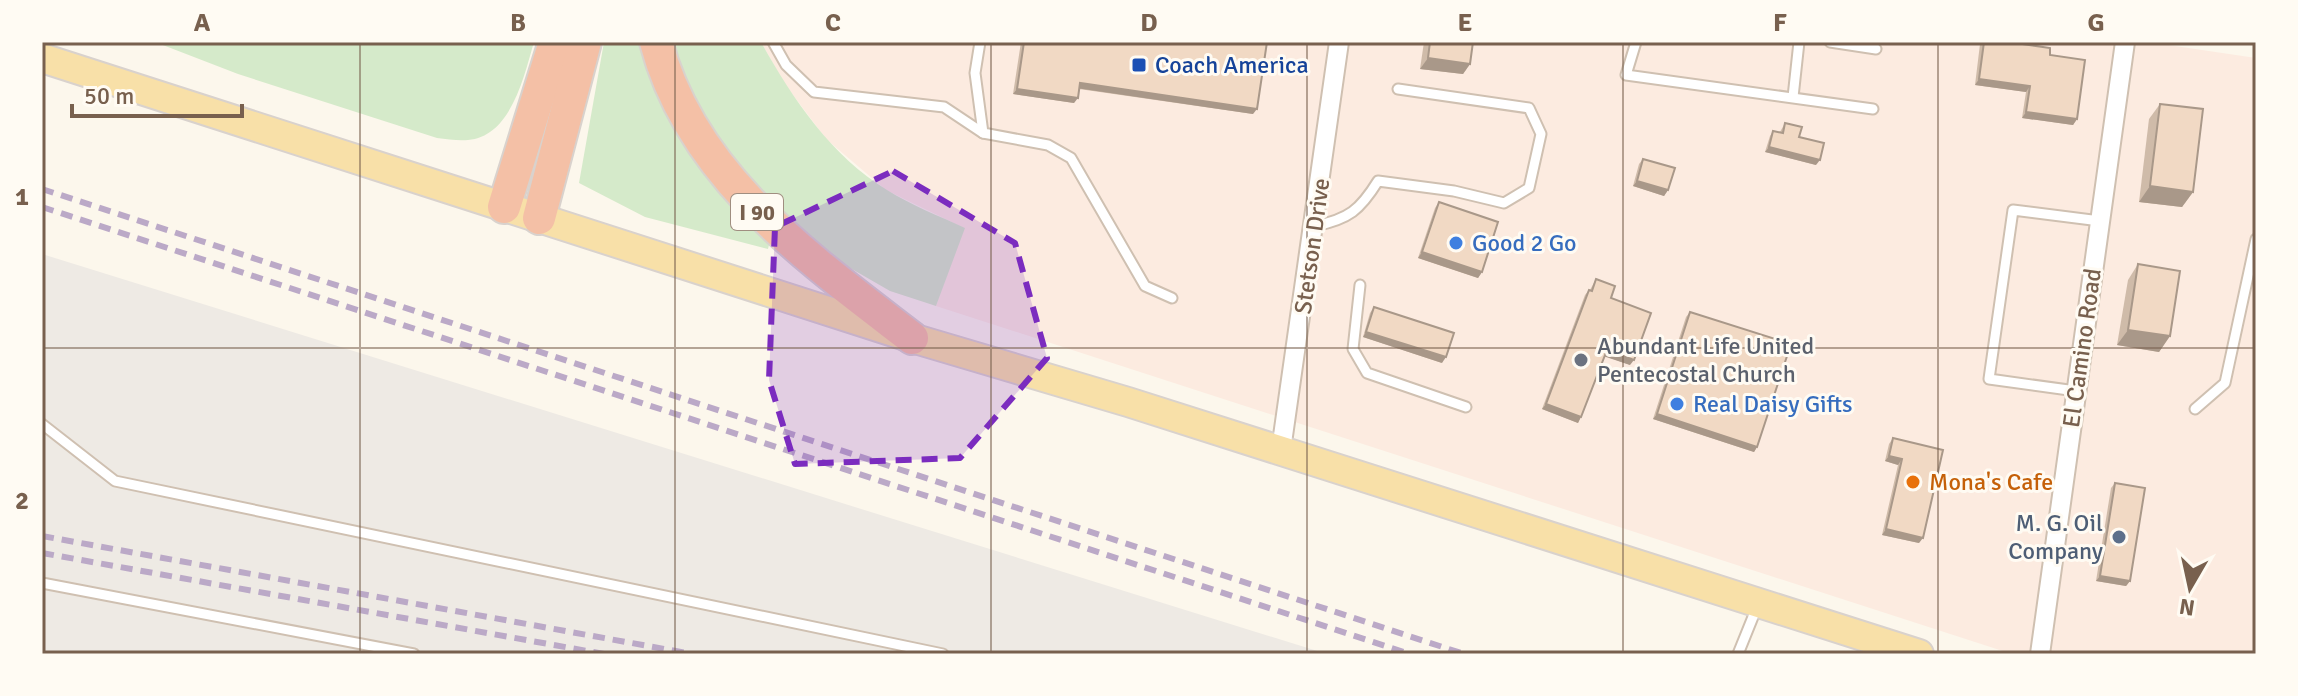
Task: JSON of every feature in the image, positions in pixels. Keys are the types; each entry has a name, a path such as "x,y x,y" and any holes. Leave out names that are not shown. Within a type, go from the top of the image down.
{"highway":[{"path":"504,207 555,42"},
{"path":"539,218 585,42"},
{"name":"I 90","path":"656,42 701,144 757,213 912,338"}],"main road":[{"path":"42,58 912,338 1281,450 1919,654"}],"street":[{"name":"Stetson Drive","path":"1281,450 1339,42"},
{"name":"El Camino Road","path":"2040,654 2125,42"}],"lane":[{"path":"773,42 786,65 814,92 944,107 983,133 1048,145 1071,158 1145,286 1172,298"},
{"path":"980,42 975,73 983,133"},
{"path":"1636,42 1626,75 1873,109"},
{"path":"1793,97 1799,42"},
{"path":"1830,42 1876,49"},
{"path":"1315,226 1341,220 1364,203 1378,181 1454,191 1504,203 1529,188 1541,134 1529,108 1398,89"},
{"path":"2076,391 1989,379 2013,210 2100,221"},
{"path":"2195,409 2225,383 2256,239"},
{"path":"1360,285 1353,349 1367,373 1466,407"},
{"path":"42,424 115,481 943,654"},
{"path":"42,583 414,654"},
{"path":"1738,654 1758,604"}],"highlighted area":[{"path":"893,171 1015,243 1047,358 960,458 795,464 769,380 775,227"}],"shaded area":[{"path":"761,42 2148,42 2256,58 2256,654 2012,654 936,306 964,228 886,190 826,139 784,83"},
{"path":"42,254 1327,654 42,654"}],"green space":[{"path":"155,42 534,42 514,102 506,116 483,136 460,140 437,138 238,74"},
{"path":"604,42 640,42 650,71 678,123 694,148 770,241 768,249 645,217 579,183"},
{"path":"667,42 761,42 800,104 848,160 896,195 965,228 936,306 890,291 831,257 769,204 713,137"}],"building":[{"name":"Coach America","path":"1024,42 1267,42 1257,109 1080,83 1078,98 1017,89"},
{"path":"1430,42 1473,42 1470,64 1428,58"},
{"path":"1984,42 2050,48 2050,55 2085,60 2077,119 2026,112 2030,86 1979,79"},
{"path":"2160,104 2203,109 2193,192 2150,186"},
{"path":"1785,123 1802,127 1799,137 1824,143 1820,160 1769,147 1773,131 1783,133"},
{"path":"1643,159 1675,168 1668,190 1637,181"},
{"name":"Good 2 Go","path":"1439,202 1498,222 1482,272 1422,252"},
{"path":"2138,264 2180,271 2170,336 2128,330"},
{"name":"Abundant Life United Pentecostal Church","path":"1596,279 1615,286 1611,298 1651,313 1634,360 1607,350 1581,417 1546,404 1589,290 1592,291"},
{"path":"1374,307 1454,333 1446,357 1366,332"},
{"path":"1690,312 1791,344 1757,447 1657,414"},
{"name":"Mona's Cafe","path":"1893,438 1943,450 1923,538 1886,529 1902,459 1889,456"},
{"name":"M. G. Oil Company","path":"2115,483 2145,488 2130,581 2100,576"}],"railway":[{"path":"42,189 1464,654"},
{"path":"42,207 1410,654"},
{"path":"42,536 692,654"},
{"path":"42,553 604,654"}],"place":[{"name":"Coach America","path":"1139,65"},
{"name":"Good 2 Go","path":"1456,243"},
{"name":"Abundant Life United Pentecostal Church","path":"1581,360"},
{"name":"Real Daisy Gifts","path":"1677,404"},
{"name":"Mona's Cafe","path":"1913,482"},
{"name":"M. G. Oil Company","path":"2119,537"}]}
